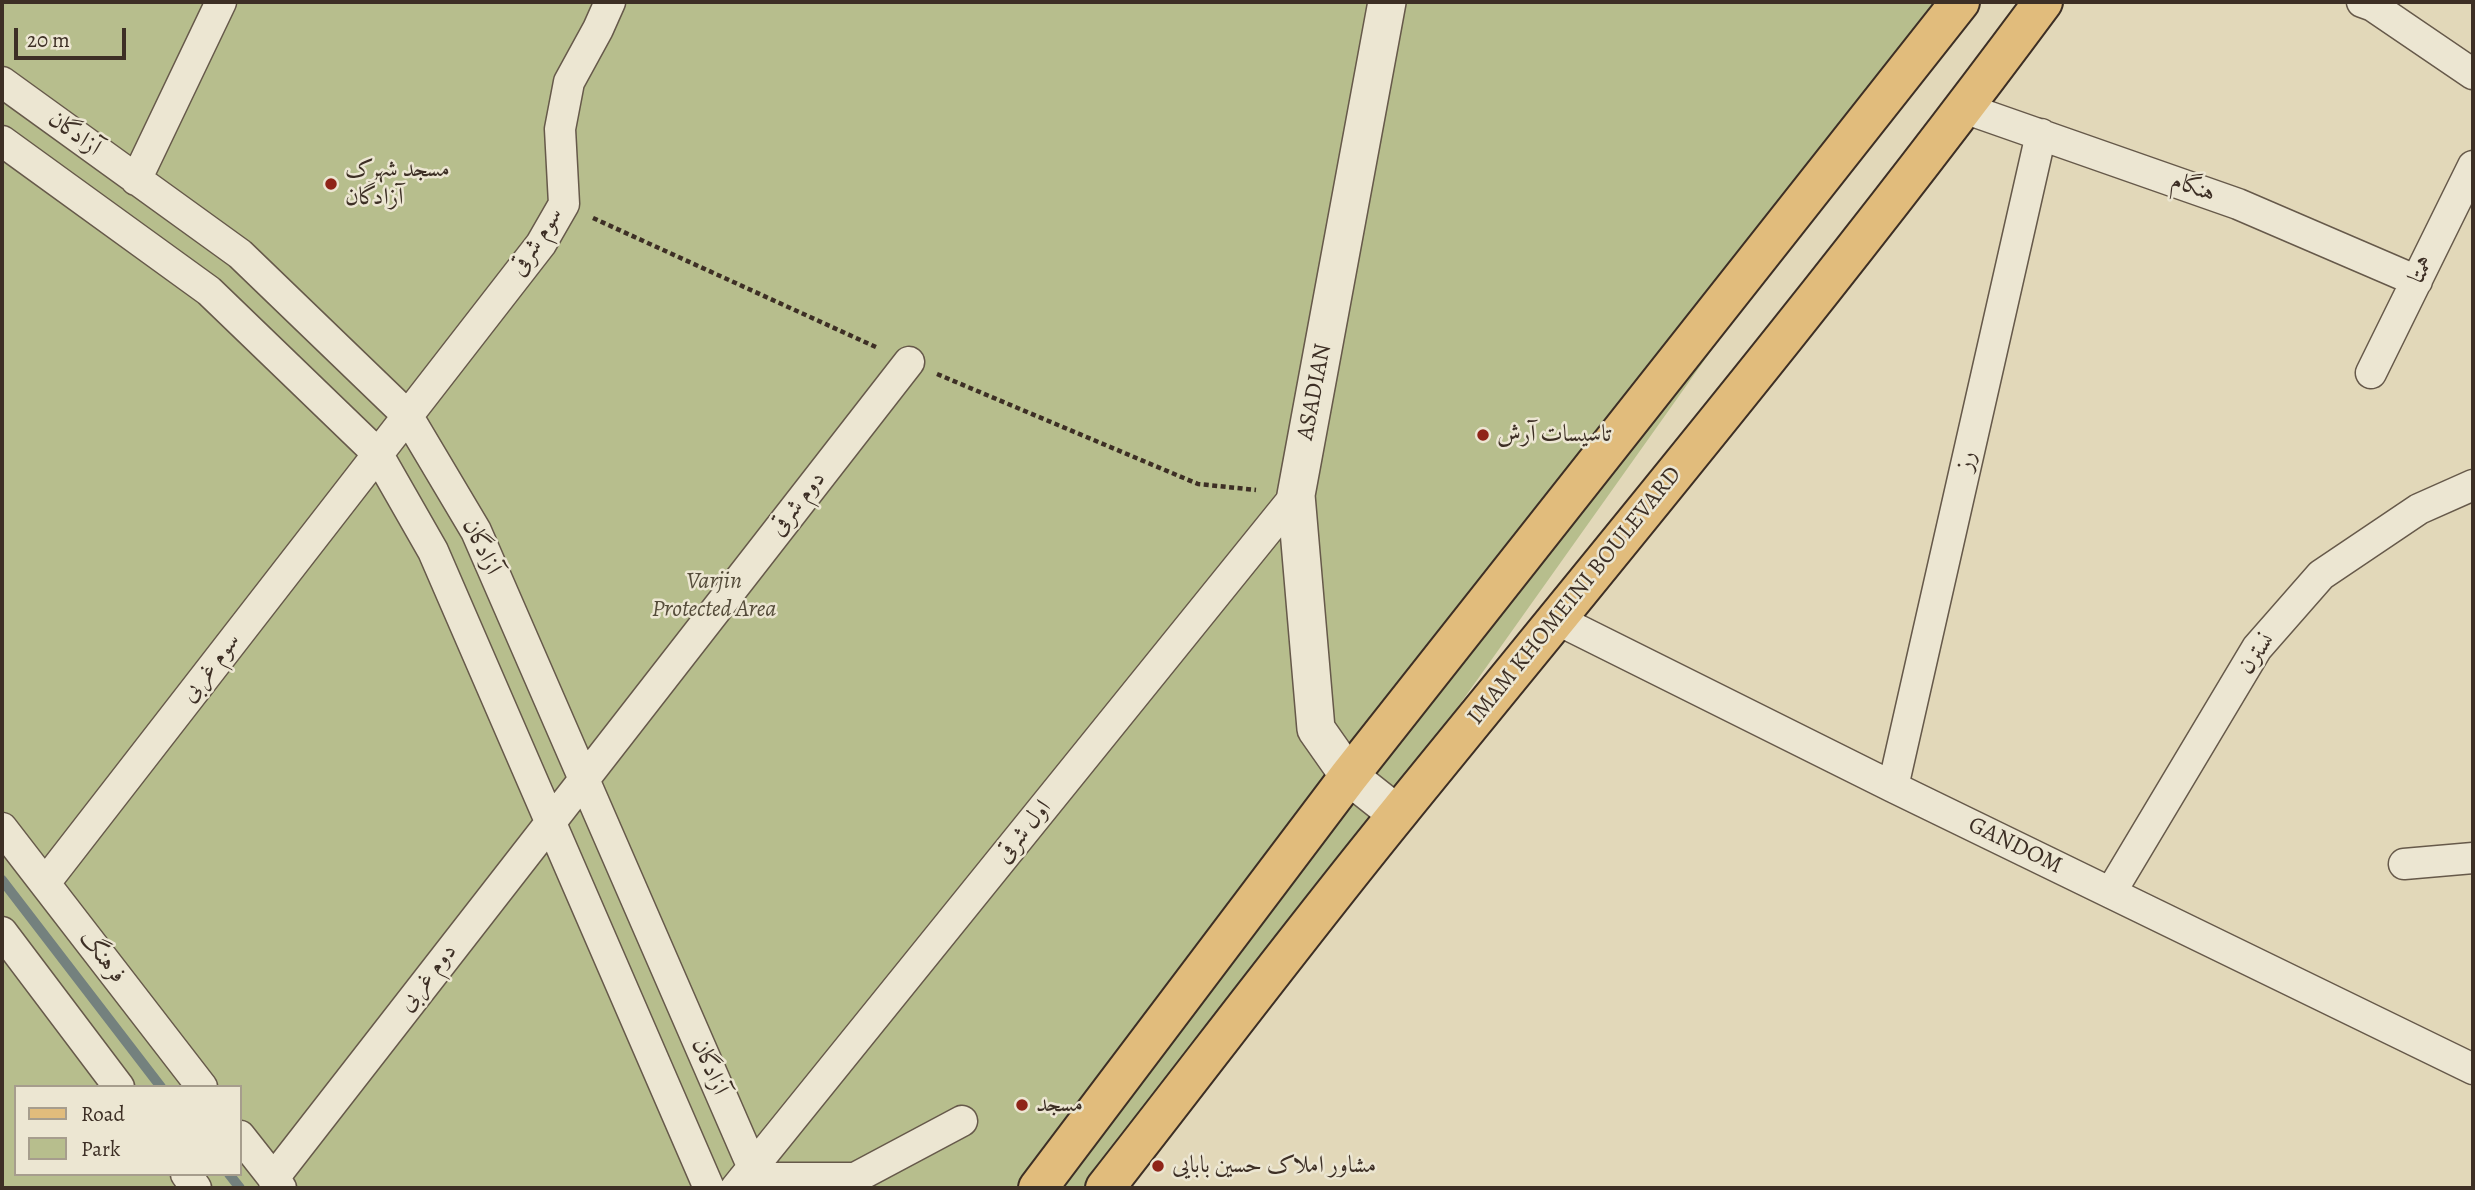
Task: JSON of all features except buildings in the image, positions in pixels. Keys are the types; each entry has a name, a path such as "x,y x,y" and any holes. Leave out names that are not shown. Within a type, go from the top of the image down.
{"main road":[{"path":"1038,1188 1349,776 1960,2"},
{"name":"IMAM KHOMEINI BOULEVARD","path":"1105,1188 1397,814 1558,620 1964,108 2043,2"}],"street":[{"path":"136,180 221,2"},
{"name":"سوم شرقی","path":"377,453 541,244 564,204 561,129 569,82 610,2"},
{"name":"ASADIAN","path":"1387,2 1296,495 1315,729 1349,776 1397,814"},
{"path":"2362,2 2373,6 2473,74"},
{"name":"آزادگان","path":"2,82 240,254 407,415 476,531 584,778 745,1181"},
{"name":"هنگام","path":"1964,108 2238,204 2417,281"},
{"name":"رز","path":"1893,787 2040,134"},
{"name":"آزادگان","path":"2,141 209,291 377,453 433,551 709,1188"},
{"name":"همتا","path":"2371,373 2473,166"},
{"name":"دوم شرقی","path":"584,778 909,362"},
{"name":"سوم غربی","path":"45,883 377,453"},
{"name":"نسترن","path":"2111,892 2257,648 2321,575 2419,509 2473,485"},
{"name":"اول شرقی","path":"745,1181 1296,495"},
{"name":"GANDOM","path":"1558,620 1893,787 2473,1069"},
{"name":"دوم غربی","path":"277,1184 584,778"},
{"name":"فرهنگ","path":"2,828 200,1085"},
{"path":"2404,864 2473,858"},
{"path":"2,932 117,1085"},
{"path":"745,1181 855,1178 961,1121"},
{"path":"242,1139 277,1184"}],"green space":[{"name":"Varjin Protected Area","path":"2,2 1959,2 1116,1188 2,1188"}],"waterway":[{"path":"2,880 159,1085"},
{"path":"231,1176 240,1188"}],"place":[{"name":"مسجد شهرک آزادگان","path":"331,184"},
{"name":"تاسیسات آرش","path":"1483,435"},
{"name":"مسجد","path":"1022,1105"},
{"name":"مشاور املاک حسین بابایی","path":"1158,1166"}]}
